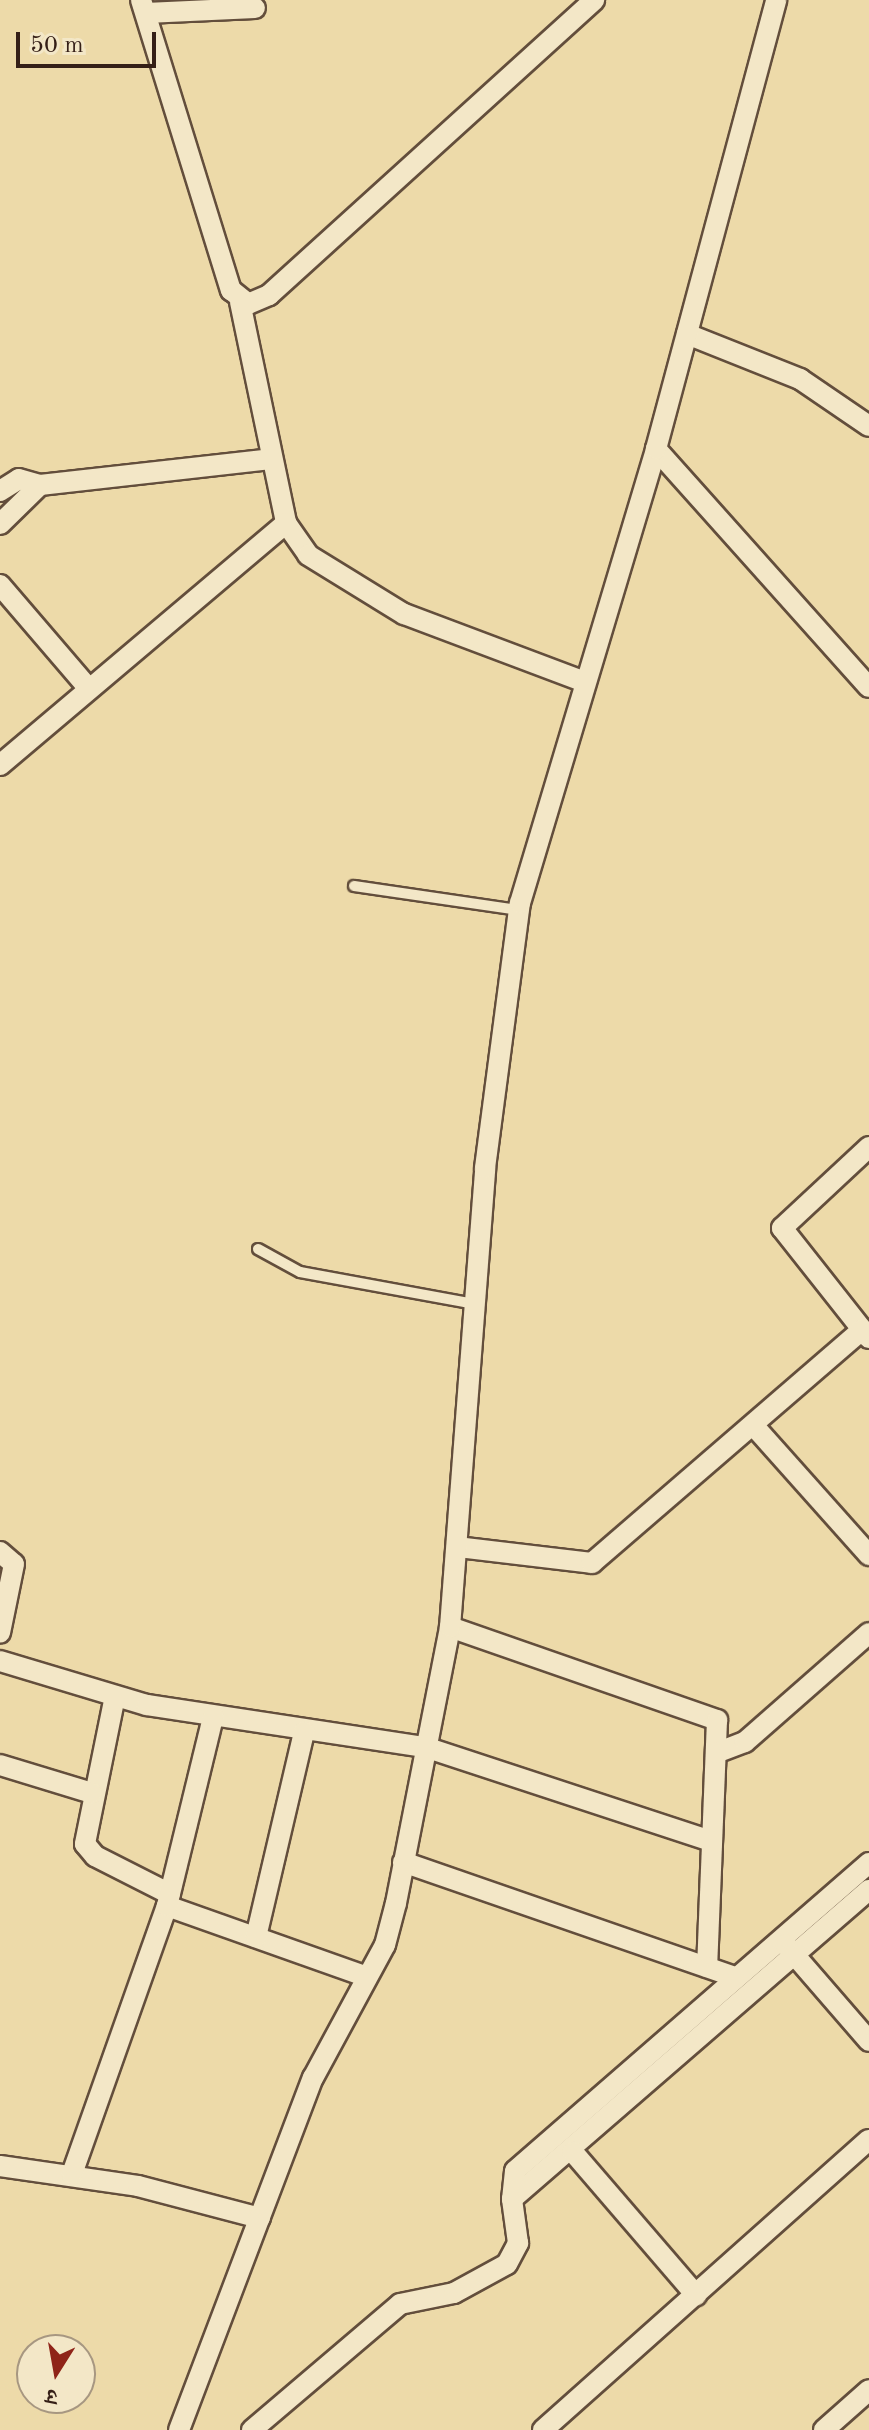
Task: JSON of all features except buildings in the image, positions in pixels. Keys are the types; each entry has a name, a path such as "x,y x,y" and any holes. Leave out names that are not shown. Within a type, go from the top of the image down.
{"street":[{"path":"240,302 269,295 594,0"},
{"path":"179,2430 318,2066 385,1945 450,1627 474,1304 519,910 582,681 656,449 776,0"},
{"path":"255,8 143,7 240,302 286,523 326,572 372,598 582,681"},
{"path":"687,334 800,379 869,426"},
{"path":"656,449 869,687"},
{"path":"0,491 19,479 40,485 271,459"},
{"path":"0,524 40,485"},
{"path":"0,765 286,523"},
{"path":"0,585 89,689"},
{"path":"458,1547 592,1563 866,1334 782,1228 869,1147"},
{"path":"754,1426 869,1555"},
{"path":"0,1552 14,1564 0,1633"},
{"path":"450,1627 700,1709 717,1720 707,1967"},
{"path":"716,1753 745,1742 869,1633"},
{"path":"0,1661 115,1696 213,1717 425,1747 711,1841"},
{"path":"115,1696 83,1834 89,1851 169,1900 256,1937 367,1977"},
{"path":"72,2174 169,1900 213,1717"},
{"path":"256,1937 304,1732"},
{"path":"0,1765 92,1793"},
{"path":"403,1862 735,1977"},
{"path":"252,2430 400,2304 454,2293 507,2264 518,2243 512,2199 515,2171 779,1938 869,1863"},
{"path":"512,2199 573,2152 869,1890"},
{"path":"779,1938 869,2041"},
{"path":"543,2430 869,2140"},
{"path":"573,2152 696,2295"},
{"path":"0,2166 72,2174 260,2218"},
{"path":"824,2430 869,2390"}],"lane":[{"path":"354,886 519,910"},
{"path":"258,1249 300,1272 474,1304"}]}
